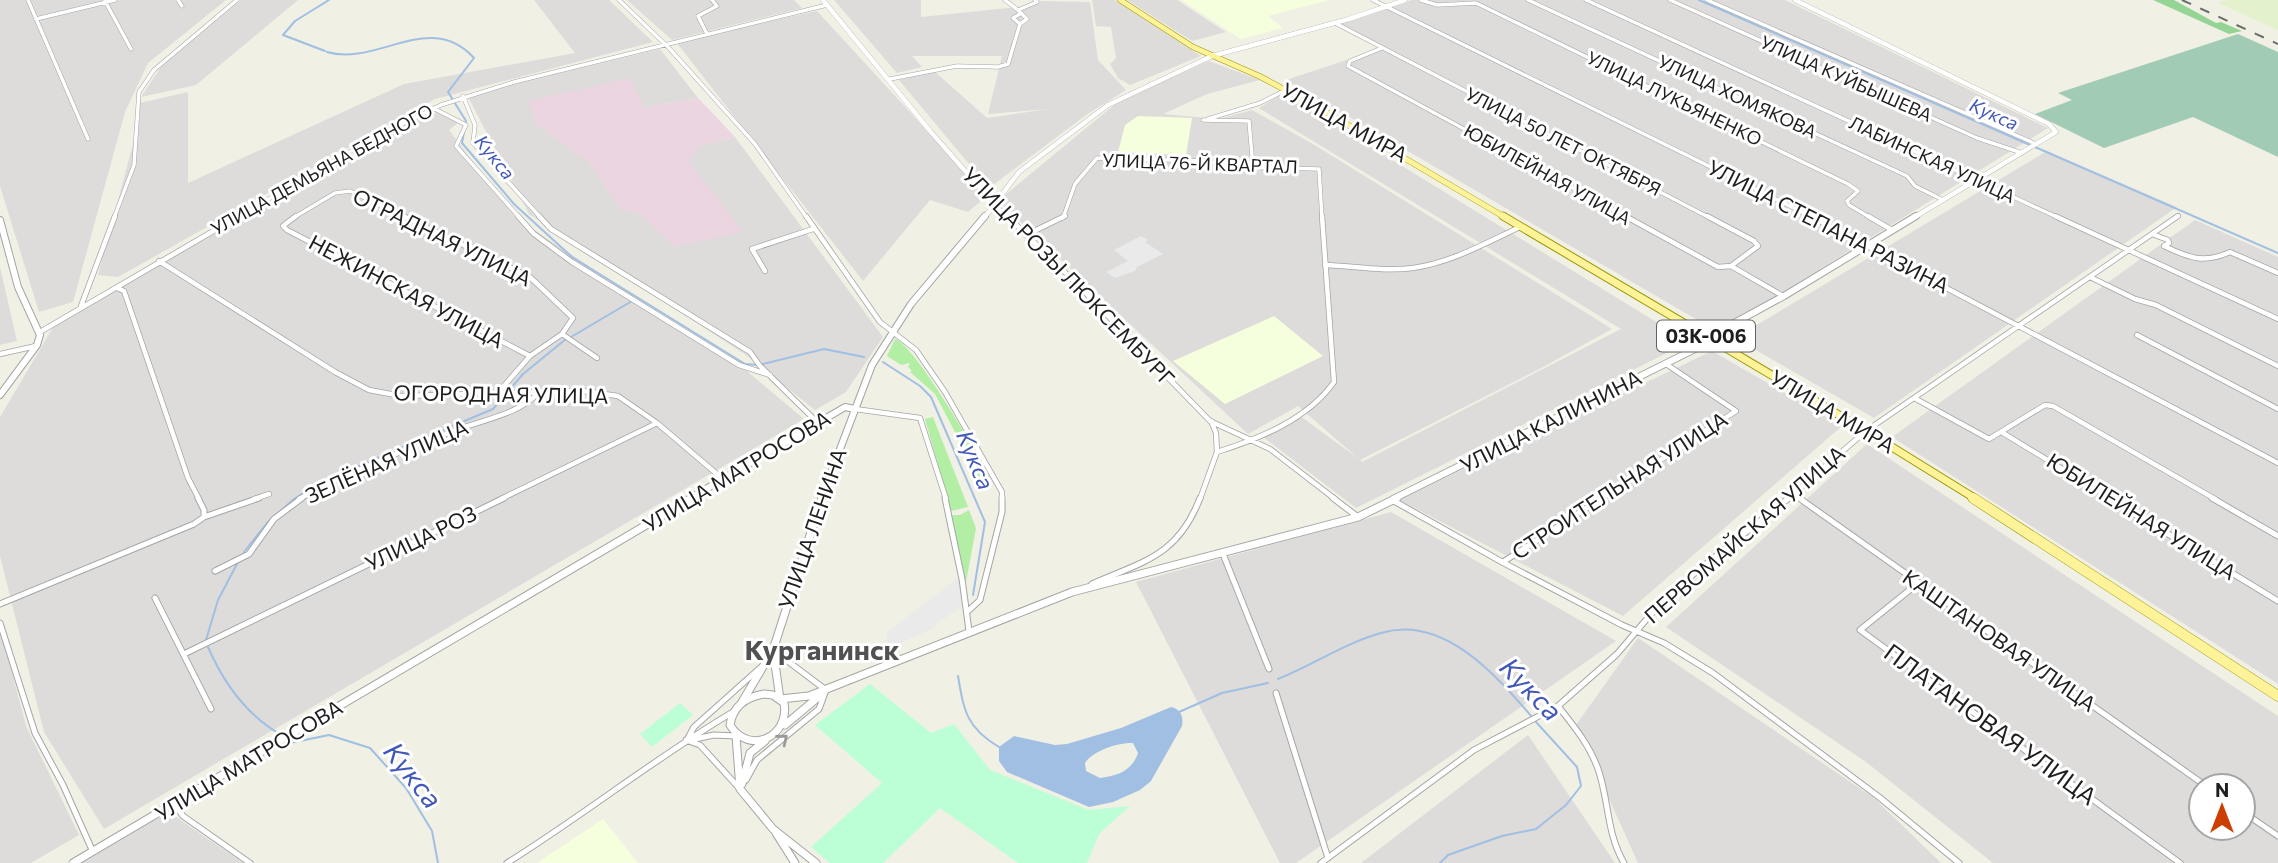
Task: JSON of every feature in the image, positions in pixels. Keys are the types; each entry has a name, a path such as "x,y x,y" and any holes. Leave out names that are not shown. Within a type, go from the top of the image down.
{"main road":[{"name":"УЛИЦА МИРА","path":"1120,0 1193,47 1286,90 1866,431 2006,518 2278,696"}],"street":[{"path":"28,0 88,139"},
{"path":"37,19 114,0"},
{"path":"178,0 182,6"},
{"path":"81,307 134,165 139,92 154,70 237,0"},
{"path":"619,0 665,44 755,144 880,323 916,351 945,392 1002,492 1002,512 980,600 967,612"},
{"path":"707,34 698,16 717,6 712,0"},
{"name":"УЛИЦА РОЗЫ ЛЮКСЕМБУРГ","path":"823,0 930,131 995,205 1210,421 1269,449 1358,517"},
{"path":"890,79 957,66 1003,66 1010,62 1020,23 1027,17 1005,0"},
{"path":"1020,23 1013,18 1037,2 1034,0"},
{"name":"УЛИЦА СТЕПАНА РАЗИНА","path":"1373,0 1868,245 2278,463"},
{"name":"УЛИЦА МАТРОСОВА","path":"73,863 845,407 855,409 874,362 891,331 1019,172 1108,105 1212,56 1335,23 1405,0"},
{"name":"УЛИЦА ЛУКЬЯНЕНКО","path":"1421,0 1440,6 1464,1 1476,3 1848,184 1858,191 1847,201 1849,205 1893,230"},
{"name":"УЛИЦА ХОМЯКОВА","path":"1528,0 1907,176 1915,186 1941,199"},
{"name":"ЛАБИНСКАЯ УЛИЦА","path":"1586,0 2278,319"},
{"name":"УЛИЦА КУЙБЫШЕВА","path":"1670,0 1977,138 2030,147"},
{"path":"1707,0 2030,147"},
{"name":"УЛИЦА КАЛИНИНА","path":"1072,592 1358,517 1394,501 1711,339 2056,132 2049,124 1795,0"},
{"path":"105,1 131,49"},
{"name":"УЛИЦА ДЕМЬЯНА БЕДНОГО","path":"40,332 401,122 433,108 463,96 828,5"},
{"name":"УЛИЦА 50 ЛЕТ ОКТЯБРЯ","path":"1335,23 1754,241 1757,249 1731,266"},
{"name":"ЮБИЛЕЙНАЯ УЛИЦА","path":"1382,48 1350,61 1348,66 1706,261 1718,267 1731,266 1783,296"},
{"path":"1252,167 1249,121 1203,120 1260,103 1286,90"},
{"path":"463,96 475,125 473,143 551,229 750,352 759,365 818,423"},
{"path":"433,108 466,125 456,146 534,234 572,262 739,365 771,376"},
{"name":"УЛИЦА 76-Й КВАРТАЛ","path":"1026,235 1065,217 1073,186 1087,166 1097,158 1204,161 1252,167 1319,169 1334,382 1315,404 1250,441"},
{"name":"ОТРАДНАЯ УЛИЦА","path":"283,226 298,214 343,191 355,192 530,277 571,313 573,318 566,337"},
{"name":"ПЕРВОМАЙСКАЯ УЛИЦА","path":"1321,863 1474,750 1558,706 1617,654 1686,580 1794,494 1866,431 2178,216"},
{"path":"0,220 18,287 40,332 37,345 0,395"},
{"name":"НЕЖИНСКАЯ УЛИЦА","path":"283,226 530,356"},
{"path":"1325,265 1405,268 1424,266 1466,252 1520,226"},
{"path":"765,271 752,249 813,229"},
{"path":"2152,234 2168,240 2169,243 2164,246 2185,256 2210,259 2230,252 2278,273"},
{"name":"ОГОРОДНАЯ УЛИЦА","path":"159,261 335,372 369,390 401,396 583,391 618,396 657,423 724,480"},
{"path":"2089,276 2135,299 2156,305 2278,366"},
{"path":"116,288 124,291 188,478 204,510 204,517"},
{"path":"2137,334 2278,409"},
{"path":"499,395 530,356 566,337 597,358"},
{"path":"0,354 37,345"},
{"name":"СТРОИТЕЛЬНАЯ УЛИЦА","path":"1502,562 1736,411 1666,364"},
{"name":"ЗЕЛЁНАЯ УЛИЦА","path":"215,571 249,554 274,519 296,501 326,485 452,431 508,411 532,400 538,393"},
{"path":"1916,399 1989,439 2003,433 2045,405 2053,406 2278,536"},
{"path":"855,409 920,418 932,449 969,631"},
{"name":"УЛИЦА ЛЕНИНА","path":"742,702 773,650 817,510 855,409"},
{"path":"1210,421 1216,433 1217,452 1250,441"},
{"name":"УЛИЦА РОЗ","path":"184,654 657,423"},
{"name":"ЮБИЛЕЙНАЯ УЛИЦА","path":"2003,433 2278,601"},
{"name":"УЛИЦА КАЛИНИНА","path":"775,733 826,691 853,676 1072,592 1163,551 1176,542 1186,528 1217,452"},
{"path":"0,604 194,524 204,517 269,494"},
{"name":"КАШТАНОВАЯ УЛИЦА","path":"1794,494 1917,584 2187,773"},
{"path":"1394,501 1502,562 1664,643 1713,673 1879,797 1959,863"},
{"path":"1223,554 1269,669"},
{"name":"ПЛАТАНОВАЯ УЛИЦА","path":"1917,584 1860,630 2180,863"},
{"path":"155,598 211,709"},
{"path":"0,623 35,733 63,785 93,852"},
{"path":"773,650 826,691"},
{"name":"УЛИЦА ЛЕНИНА","path":"773,650 780,699"},
{"path":"686,740 694,727 769,660"},
{"name":"УЛИЦА КАЛИНИНА","path":"780,699 795,700 826,691"},
{"name":"УЛИЦА КАЛИНИНА","path":"740,789 757,760 819,709 826,691"},
{"path":"1276,693 1328,858"},
{"path":"508,863 570,824 686,740 733,712 742,702 764,694 780,699 787,709 787,715 775,733 750,753 740,789"},
{"path":"1558,706 1590,748 1602,781 1608,829 1624,863"},
{"path":"733,712 730,725 736,736 740,789"},
{"path":"686,740 736,736 755,741 775,733"},
{"path":"686,740 700,745 774,828 816,863"},
{"path":"175,805 183,816 250,863"},
{"path":"2257,822 2278,836"},
{"path":"774,828 795,863"}],"shaded area":[{"path":"0,0 226,0 148,63 125,112 73,302 39,312 0,186"},
{"path":"241,0 298,0 196,85 141,97 161,67"},
{"path":"534,0 609,0 653,42 435,99 118,277 98,275 140,118 140,103 188,92 188,183 404,84 575,53"},
{"path":"627,0 794,0 802,8 672,40"},
{"path":"834,0 921,0 921,17 1019,7 1039,1 1090,2 1098,60 1126,90 1086,115 989,188 899,80 934,71 987,118 1048,109 988,114 1002,56 912,56 922,67 897,73"},
{"path":"1092,0 1114,0 1201,56 1130,85 1118,78 1110,64 1116,58 1111,27 1096,26"},
{"path":"1127,0 1177,0 1226,32 1192,41"},
{"path":"1181,0 1329,0 1268,16 1283,28 1241,39"},
{"path":"1412,0 1785,0 2048,128 1718,332 1286,80 1383,48 1340,24"},
{"path":"2227,0 2278,0 2278,30 2218,3"},
{"path":"817,11 987,196 968,212 930,200 863,281 676,42"},
{"path":"2238,34 2278,52 2278,157 2193,117 2104,148 2035,114 2072,100 2058,93"},
{"path":"660,49 698,98 645,107 529,101 537,125 589,162 621,210 639,213 675,247 686,159 697,147 735,137 883,337 846,392 815,410 746,355 529,214 467,95"},
{"path":"1209,61 1260,80 1207,94 1163,114 1219,119 1252,110 1313,144 1612,329 1360,460 1362,462 1621,329 1259,108 1283,93 1689,342 1356,508 1263,437 1300,416 1359,459 1298,406 1248,434 998,201 1119,101"},
{"path":"629,78 645,107 698,98 735,137 697,147 693,157 687,159 743,232 675,247 639,213 621,210 589,162 537,125 528,101"},
{"path":"432,110 459,122 449,130 516,218 742,367 804,419 104,829 44,732 0,556 0,417 55,324"},
{"path":"1138,116 1192,118 1186,155 1118,152 1125,125"},
{"path":"2047,151 2177,207 1874,418 1735,338"},
{"path":"2195,220 2278,257 2278,684 1892,437"},
{"path":"1141,236 1148,240 1145,242 1163,254 1137,267 1135,271 1115,278 1106,272 1128,261 1114,250"},
{"path":"0,267 17,341 0,345"},
{"path":"1274,316 1323,356 1225,404 1173,361"},
{"path":"1712,351 1842,426 1623,616 1399,500"},
{"path":"1867,444 2278,716 2278,863 1993,863 1866,762 1666,627"},
{"path":"1391,512 1616,641 1296,863 1280,863 1136,582"},
{"path":"959,577 962,607 935,624 936,627 889,648 886,633"},
{"path":"0,627 26,726 79,835 31,863 0,863"},
{"path":"1638,638 1874,798 1941,863 1638,863 1576,725"},
{"path":"1528,735 1615,863 1361,863"},
{"path":"169,812 243,863 76,863"},
{"path":"603,819 638,863 537,863"}],"green space":[{"path":"2153,0 2174,0 2216,23 2221,22 2242,31 2229,34"},
{"path":"895,339 904,346 930,379 989,477 974,479 958,440 961,439 959,434 956,434 935,394 910,372 910,363 901,365 887,356"},
{"path":"933,417 968,507 951,511 925,419"},
{"path":"969,510 976,528 966,582 951,515 960,515"},
{"path":"870,684 931,733 954,724 990,770 1089,810 1130,806 1099,834 1087,863 1018,863 940,808 883,863 830,863 811,847 882,783 815,725"},
{"path":"680,703 693,715 652,747 640,734"}],"water":[{"path":"1171,707 1182,716 1182,726 1151,781 1140,790 1113,802 1089,807 1007,772 999,761 999,747 1014,736 1055,745 1121,728","holes":["1133,743 1138,753 1132,764 1118,774 1100,778 1086,771 1085,763 1088,759 1106,748"]}],"waterway":[{"name":"Кукса","path":"325,51 283,35 295,21 329,0"},
{"name":"Кукса","path":"1699,0 2030,145"},
{"name":"Кукса","path":"327,52 346,55 421,39 440,38 457,44 474,58 448,92 466,121 462,143 514,204 572,257 745,364 759,365 824,349 864,357"},
{"name":"Кукса","path":"2035,147 2278,253"},
{"name":"Кукса","path":"571,337 632,301"},
{"name":"Кукса","path":"244,552 267,523 294,499 323,481 493,409 523,374 566,339"},
{"name":"Кукса","path":"883,362 920,386 931,397 985,522 973,595"},
{"name":"Кукса","path":"206,640 218,600 238,562"},
{"name":"Кукса","path":"1278,679 1355,642 1381,633 1404,629 1426,632 1447,640 1485,667 1532,717"},
{"name":"Кукса","path":"208,647 221,674 238,698 258,719 283,736"},
{"name":"Кукса","path":"958,676 962,700 969,718 980,733 999,747"},
{"name":"Кукса","path":"1179,712 1222,693 1268,683"},
{"name":"Кукса","path":"1440,863 1448,855 1502,836 1536,829 1566,805 1581,786 1577,767 1536,722"},
{"name":"Кукса","path":"290,743 329,735 370,748 406,788 432,831 438,863"}],"railway":[{"path":"2182,0 2278,44"}],"district":[{"name":"Курганинск","path":"822,650"}]}
